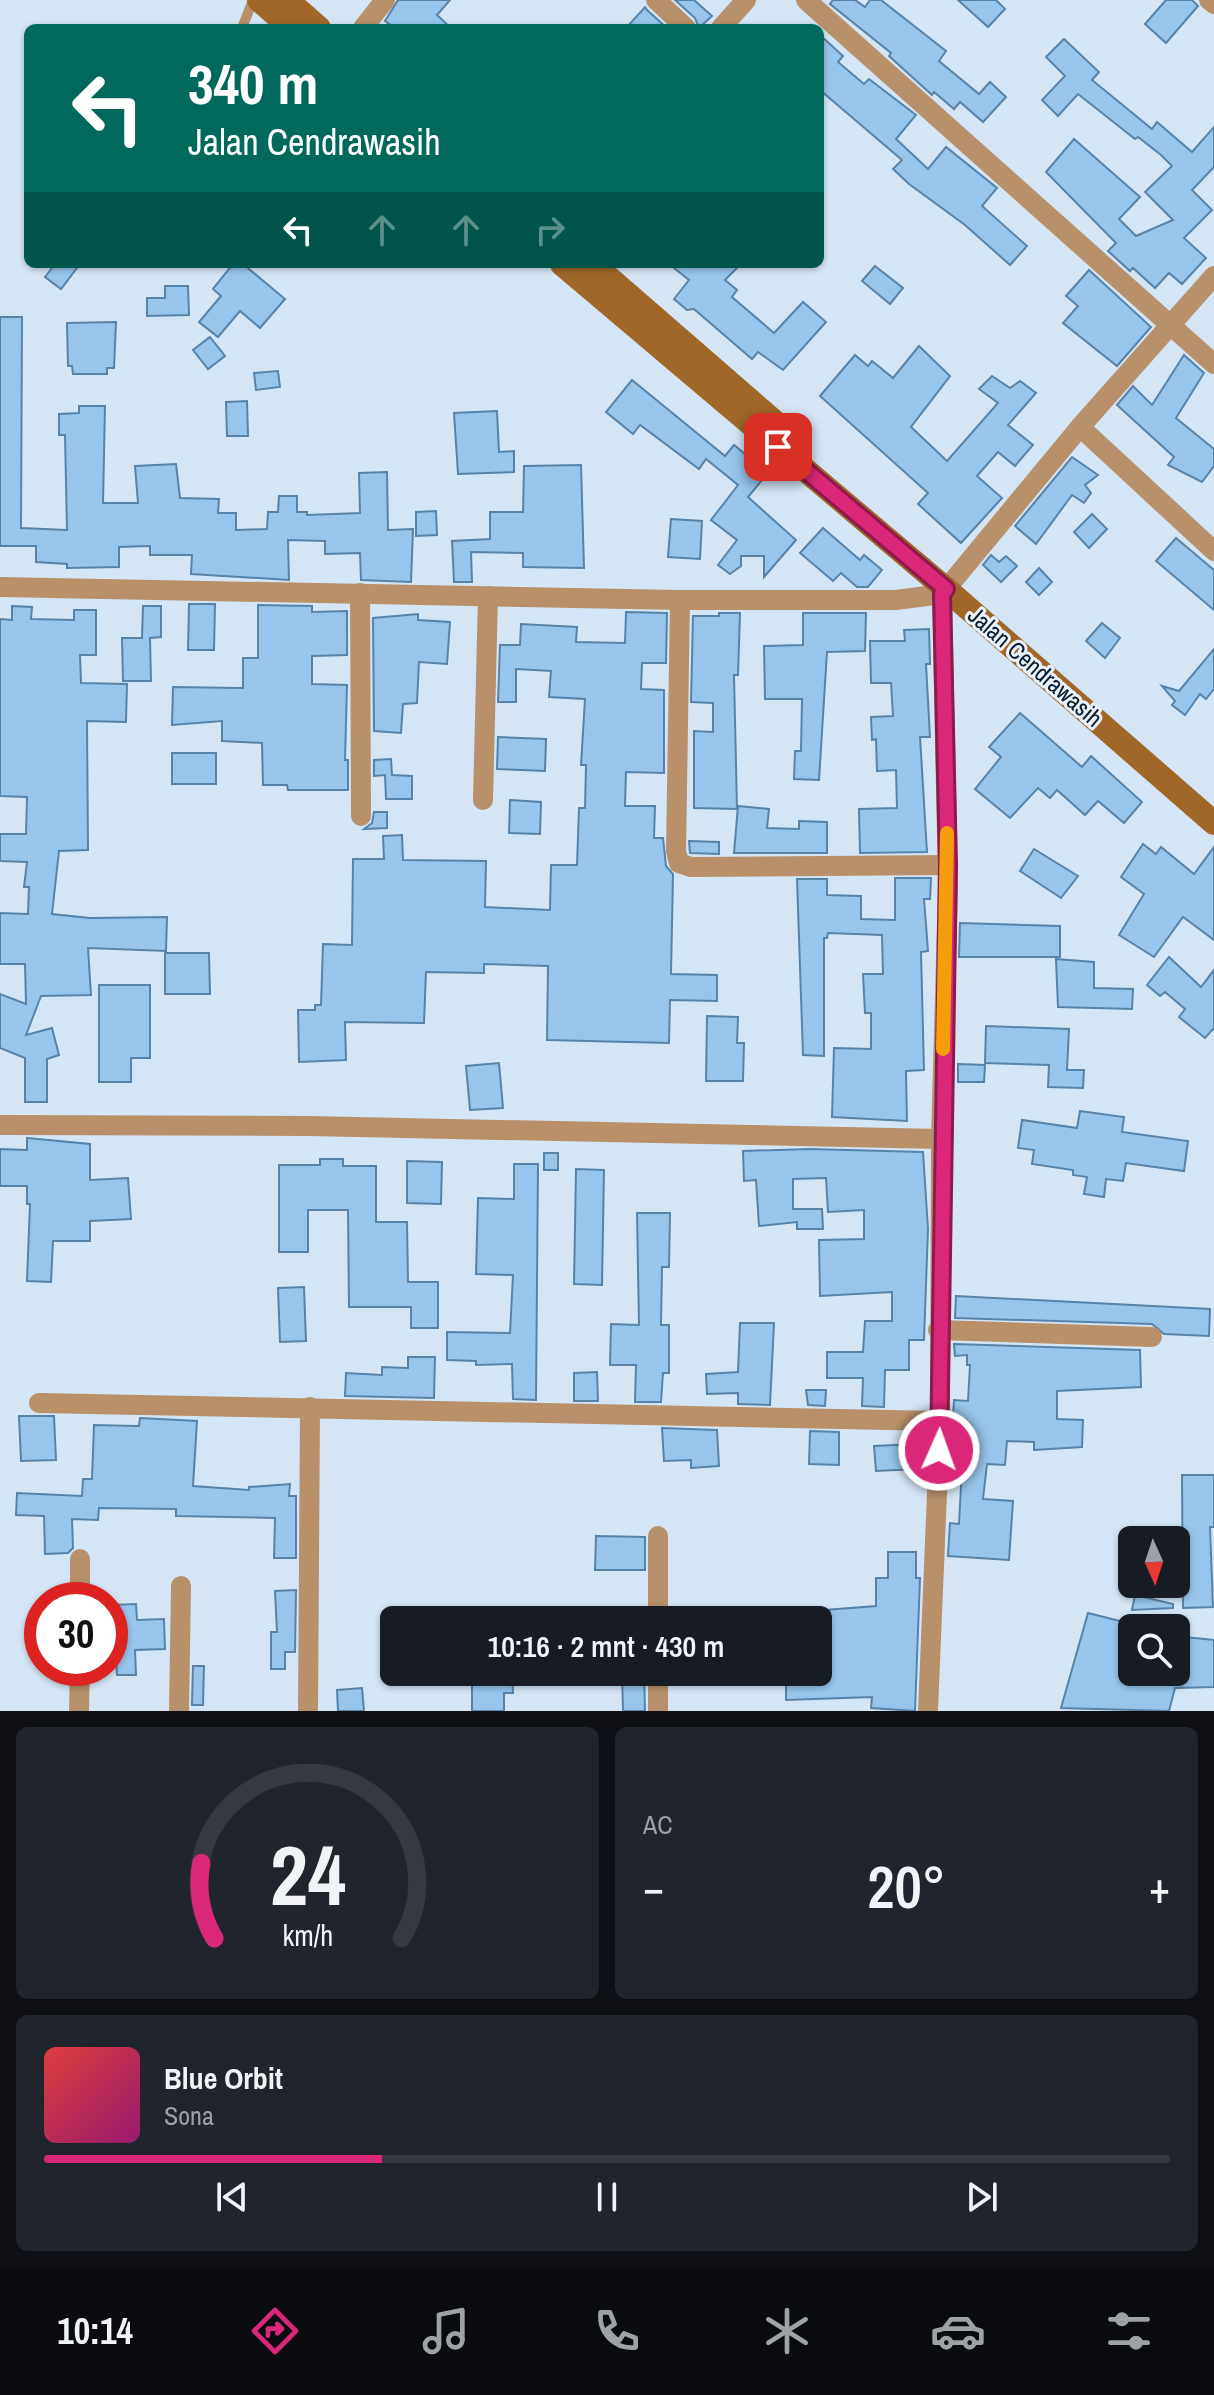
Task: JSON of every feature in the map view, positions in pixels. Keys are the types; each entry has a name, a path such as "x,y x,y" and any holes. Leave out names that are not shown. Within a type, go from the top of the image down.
{"main road":[{"path":"256,0 286,24"},
{"path":"287,0 314,24"},
{"name":"Jalan Cendrawasih","path":"567,268 948,588 1214,804"},
{"name":"Jalan Cendrawasih","path":"597,268 948,588 1214,823"}],"street":[{"path":"366,24 385,0"},
{"path":"656,0 682,24"},
{"path":"725,24 746,0"},
{"path":"806,0 1214,364"},
{"path":"1209,0 1214,4"},
{"path":"0,587 680,600 896,600 948,588 1080,427 1214,276"},
{"path":"1080,427 1214,551"},
{"path":"928,1711 940,1421 938,1330 948,865 948,588"},
{"path":"360,593 361,816"},
{"path":"483,800 488,596"},
{"path":"680,600 676,851 679,863 691,867 948,865"},
{"path":"0,1125 323,1127 941,1139"},
{"path":"938,1330 1152,1337"},
{"path":"39,1403 940,1421"},
{"path":"308,1711 310,1407"},
{"path":"658,1536 658,1606"},
{"path":"80,1559 80,1582"},
{"path":"179,1711 181,1586"},
{"path":"79,1711 80,1686"},
{"path":"658,1686 658,1711"}],"lane":[{"path":"244,24 256,0"}],"building":[{"path":"398,0 450,0 437,15 447,24 389,24 385,21"},
{"path":"675,0 694,0 712,16 703,24 697,24"},
{"path":"833,0 855,0 865,7 870,0 881,0 946,51 939,61 979,94 990,82 1006,97 983,122 960,102 954,109 934,92 932,95 889,56 891,53 830,4"},
{"path":"958,0 996,0 1005,9 988,27"},
{"path":"1166,0 1192,0 1198,6 1166,43 1145,24"},
{"path":"645,7 663,24 630,24"},
{"path":"824,39 843,56 838,62 864,84 869,79 916,115 896,139 928,169 946,147 997,188 982,206 1027,246 1010,265 893,169 902,160 824,93"},
{"path":"1064,39 1099,72 1092,80 1152,129 1157,122 1192,152 1214,127 1214,167 1192,190 1212,210 1184,238 1206,258 1182,284 1169,273 1155,288 1133,268 1130,271 1108,251 1116,243 1046,172 1074,139 1140,197 1119,219 1136,236 1173,220 1145,192 1172,166 1161,155 1138,137 1135,139 1078,94 1058,116 1042,100 1065,76 1046,57"},
{"path":"875,266 903,288 890,304 862,281"},
{"path":"52,268 77,268 61,289 45,277"},
{"path":"230,268 248,268 285,299 260,328 240,311 218,337 199,322 221,296 213,289"},
{"path":"674,268 737,268 725,280 737,290 732,297 774,333 803,302 826,322 783,370 758,352 752,359 694,309 687,310 674,299 689,280"},
{"path":"1089,270 1151,327 1117,366 1063,323 1078,306 1066,296"},
{"path":"165,286 188,286 189,315 147,316 147,298 165,298"},
{"path":"0,317 22,317 21,528 67,530 65,435 59,435 59,414 79,413 79,406 105,406 103,503 138,503 135,466 176,464 180,498 219,499 218,513 236,513 236,530 267,529 268,512 278,512 279,496 297,496 297,512 307,512 307,515 360,513 359,473 387,472 388,530 413,529 411,582 361,580 360,553 325,554 325,541 288,540 289,580 191,574 192,555 150,555 150,546 119,547 119,567 67,568 67,564 36,562 36,546 0,546"},
{"path":"116,322 114,368 107,368 107,374 73,374 72,366 68,366 67,323"},
{"path":"210,337 225,356 208,369 193,350"},
{"path":"919,346 950,376 911,427 947,461 998,403 979,389 992,376 1010,388 1020,381 1036,393 1008,425 1033,445 1015,466 998,452 977,476 1002,498 961,543 918,504 928,493 820,396 855,355 868,366 872,361 893,378"},
{"path":"1184,355 1204,373 1176,418 1214,449 1214,466 1202,482 1168,465 1174,457 1117,405 1133,386 1152,405"},
{"path":"278,371 280,387 256,390 254,373"},
{"path":"632,380 725,456 734,445 768,473 748,497 796,540 764,577 764,556 741,556 741,566 730,574 718,565 737,540 711,520 738,485 706,459 699,469 640,425 633,434 606,412"},
{"path":"247,401 248,436 227,436 226,402"},
{"path":"497,411 499,452 514,451 514,472 458,474 454,413"},
{"path":"1072,457 1098,475 1085,485 1091,493 1084,503 1072,495 1036,544 1015,526"},
{"path":"581,465 584,568 523,567 523,553 471,552 472,582 454,582 452,541 490,539 490,512 523,512 524,466"},
{"path":"436,511 437,535 416,536 416,512"},
{"path":"1092,514 1107,529 1089,548 1074,532"},
{"path":"671,519 702,521 700,559 668,557"},
{"path":"823,528 860,560 864,555 882,570 868,587 857,587 841,573 833,581 800,553"},
{"path":"1176,538 1214,570 1214,610 1156,561"},
{"path":"991,555 999,562 1006,556 1017,566 1001,582 983,565"},
{"path":"1039,568 1052,582 1039,595 1026,582"},
{"path":"189,604 215,604 214,650 188,650"},
{"path":"258,605 312,606 312,612 347,611 347,655 312,656 312,684 347,685 345,760 348,760 348,790 288,790 287,785 263,785 262,743 222,741 222,721 172,725 173,687 243,688 243,658 258,658"},
{"path":"12,606 32,607 31,619 74,620 74,610 96,610 96,655 80,655 81,683 127,684 126,722 87,721 88,850 59,851 52,914 90,918 167,917 166,951 88,948 91,995 41,996 26,1035 52,1028 59,1055 47,1059 47,1102 25,1102 25,1058 0,1048 0,994 26,1004 25,964 0,964 0,913 28,914 29,887 24,887 27,862 0,861 0,834 26,834 27,797 0,796 0,619 12,620"},
{"path":"143,606 161,606 161,637 150,638 151,681 123,681 122,638 142,638"},
{"path":"626,612 667,613 666,663 642,663 641,689 664,690 664,773 626,772 625,806 655,806 654,838 663,838 666,866 673,874 671,974 717,975 717,1001 670,1000 669,1043 547,1040 548,966 484,964 484,973 426,972 424,1023 345,1022 346,1060 299,1062 298,1010 315,1010 315,1005 321,1005 323,944 352,945 353,859 384,859 383,836 402,835 403,860 486,861 485,907 550,910 551,865 577,865 579,808 585,808 586,765 581,765 585,699 549,697 551,671 516,669 516,702 498,702 500,645 520,645 521,624 577,627 576,642 625,643"},
{"path":"719,613 740,613 738,675 734,675 737,809 694,808 694,731 713,732 713,703 691,702 693,616 719,616"},
{"path":"803,613 866,613 865,651 827,652 819,780 794,779 795,751 801,751 802,699 765,699 764,646 803,645"},
{"path":"418,614 418,620 450,622 447,664 419,662 417,703 403,704 401,733 374,731 373,618"},
{"path":"1102,623 1120,638 1105,658 1086,641"},
{"path":"929,629 930,664 926,664 930,737 920,737 927,852 860,853 859,809 897,808 896,770 877,771 876,739 872,740 871,717 893,716 891,683 871,683 870,641 905,641 904,630"},
{"path":"1214,649 1214,689 1206,699 1200,694 1185,715 1172,705 1175,701 1162,686 1179,691"},
{"path":"1020,713 1082,767 1091,756 1142,802 1124,823 1098,801 1085,815 1057,790 1050,798 1038,788 1010,818 975,789 1001,757 989,747"},
{"path":"498,737 546,739 545,771 497,769"},
{"path":"172,753 216,753 216,784 172,784"},
{"path":"391,759 392,775 412,776 412,799 386,799 385,775 374,776 374,760"},
{"path":"510,800 541,802 540,834 509,833"},
{"path":"738,806 769,809 767,828 799,829 799,821 827,822 827,853 734,853"},
{"path":"374,812 387,812 387,828 364,829 372,823"},
{"path":"689,841 719,842 719,854 690,853"},
{"path":"1143,844 1156,854 1161,847 1194,874 1214,847 1214,940 1183,917 1154,957 1119,935 1144,894 1121,877"},
{"path":"1034,849 1078,876 1061,898 1020,871"},
{"path":"895,878 931,878 930,899 924,899 928,951 921,952 924,1070 906,1071 907,1121 832,1117 834,1048 871,1049 871,1013 865,1013 863,974 883,974 882,935 828,933 824,938 824,1056 803,1055 797,879 827,879 827,895 861,896 861,919 895,920"},
{"path":"960,923 1060,926 1060,957 959,957"},
{"path":"165,953 209,953 210,994 165,994"},
{"path":"1169,957 1201,987 1214,970 1214,1028 1205,1038 1179,1017 1185,1009 1165,992 1160,996 1147,985"},
{"path":"1056,959 1094,962 1094,988 1133,989 1132,1009 1058,1007"},
{"path":"99,985 150,985 150,1058 131,1058 131,1082 99,1082"},
{"path":"707,1016 738,1017 737,1043 744,1043 743,1081 706,1081"},
{"path":"986,1026 1069,1029 1067,1070 1084,1070 1083,1088 1048,1087 1049,1065 985,1063"},
{"path":"499,1063 503,1108 470,1110 466,1066"},
{"path":"958,1064 985,1065 984,1082 958,1082"},
{"path":"1080,1111 1124,1117 1122,1132 1188,1141 1184,1171 1126,1163 1123,1181 1106,1179 1104,1197 1084,1194 1087,1177 1073,1175 1073,1170 1032,1164 1034,1150 1018,1148 1022,1120 1077,1128"},
{"path":"27,1138 90,1144 90,1180 128,1178 131,1219 90,1221 90,1241 53,1241 51,1282 27,1281 30,1204 27,1204 27,1186 0,1186 0,1149 27,1150"},
{"path":"743,1151 923,1152 928,1229 924,1340 909,1340 909,1370 885,1370 884,1407 862,1406 863,1378 827,1378 827,1352 863,1352 865,1321 892,1321 892,1292 820,1296 819,1240 864,1239 864,1210 828,1212 826,1178 793,1179 793,1209 822,1209 823,1229 797,1229 797,1222 759,1226 756,1180 744,1181"},
{"path":"544,1153 558,1153 558,1170 544,1170"},
{"path":"320,1159 343,1159 343,1166 376,1166 376,1222 407,1222 408,1282 438,1282 438,1328 411,1328 411,1307 349,1307 348,1210 308,1210 308,1252 279,1252 279,1165 320,1165"},
{"path":"407,1161 442,1162 441,1204 407,1203"},
{"path":"514,1164 538,1164 536,1400 513,1399 512,1364 476,1365 476,1361 447,1360 447,1332 510,1333 513,1275 476,1274 478,1198 514,1199"},
{"path":"576,1169 604,1170 602,1285 574,1284"},
{"path":"637,1213 670,1213 669,1267 662,1267 661,1325 669,1325 669,1373 663,1373 661,1402 635,1402 636,1365 610,1365 611,1324 639,1325"},
{"path":"304,1287 306,1341 280,1342 278,1288"},
{"path":"956,1296 1210,1309 1209,1336 1164,1334 1152,1324 955,1318"},
{"path":"740,1323 774,1323 770,1405 738,1404 738,1393 707,1394 706,1374 738,1372"},
{"path":"954,1344 1140,1350 1141,1387 1057,1391 1057,1419 1083,1420 1082,1447 1034,1450 1034,1442 1007,1441 1005,1465 987,1464 983,1499 1013,1501 1009,1560 948,1556 950,1523 959,1524 961,1486 961,1462 956,1462 958,1437 952,1436 954,1400 968,1401 970,1365 967,1365 967,1355 955,1356"},
{"path":"408,1357 435,1357 434,1398 345,1396 346,1373 382,1375 382,1367 408,1368"},
{"path":"597,1372 598,1401 574,1401 574,1373"},
{"path":"806,1390 826,1390 825,1406 808,1405"},
{"path":"19,1416 54,1416 56,1460 21,1461"},
{"path":"140,1418 197,1421 193,1486 249,1490 249,1487 290,1484 289,1496 296,1496 296,1558 274,1558 275,1518 176,1516 176,1509 99,1508 98,1520 72,1519 73,1548 68,1553 45,1554 44,1516 16,1515 17,1493 82,1496 83,1479 92,1479 94,1425 139,1426"},
{"path":"662,1428 717,1430 719,1466 691,1468 691,1460 664,1461"},
{"path":"810,1431 839,1432 839,1465 809,1464"},
{"path":"917,1444 918,1469 876,1471 874,1446"},
{"path":"1182,1475 1214,1475 1214,1527 1210,1527 1213,1607 1183,1608 1183,1598 1190,1598 1190,1526 1182,1526"},
{"path":"596,1536 645,1537 645,1570 595,1570"},
{"path":"888,1552 916,1552 916,1578 920,1578 915,1711 871,1708 872,1697 786,1700 786,1686 832,1686 832,1609 876,1606 876,1578 888,1578"},
{"path":"296,1590 295,1652 285,1652 285,1669 271,1669 271,1632 277,1632 275,1591"},
{"path":"1134,1598 1173,1604 1173,1608 1132,1610"},
{"path":"128,1604 136,1604 137,1620 164,1619 165,1649 135,1650 136,1675 128,1675"},
{"path":"1088,1613 1118,1620 1118,1686 1190,1686 1190,1637 1214,1640 1214,1687 1175,1688 1169,1711 1061,1708"},
{"path":"193,1666 204,1666 203,1705 192,1705"},
{"path":"472,1686 513,1686 513,1693 504,1693 504,1711 472,1711"},
{"path":"622,1686 644,1686 645,1711 623,1711"},
{"path":"362,1688 364,1711 338,1711 337,1690"}],"slow traffic":[{"path":"943,1049 947,833"}],"route":[{"path":"778,447 946,589 942,594 948,865 938,1330 939,1450"}]}
